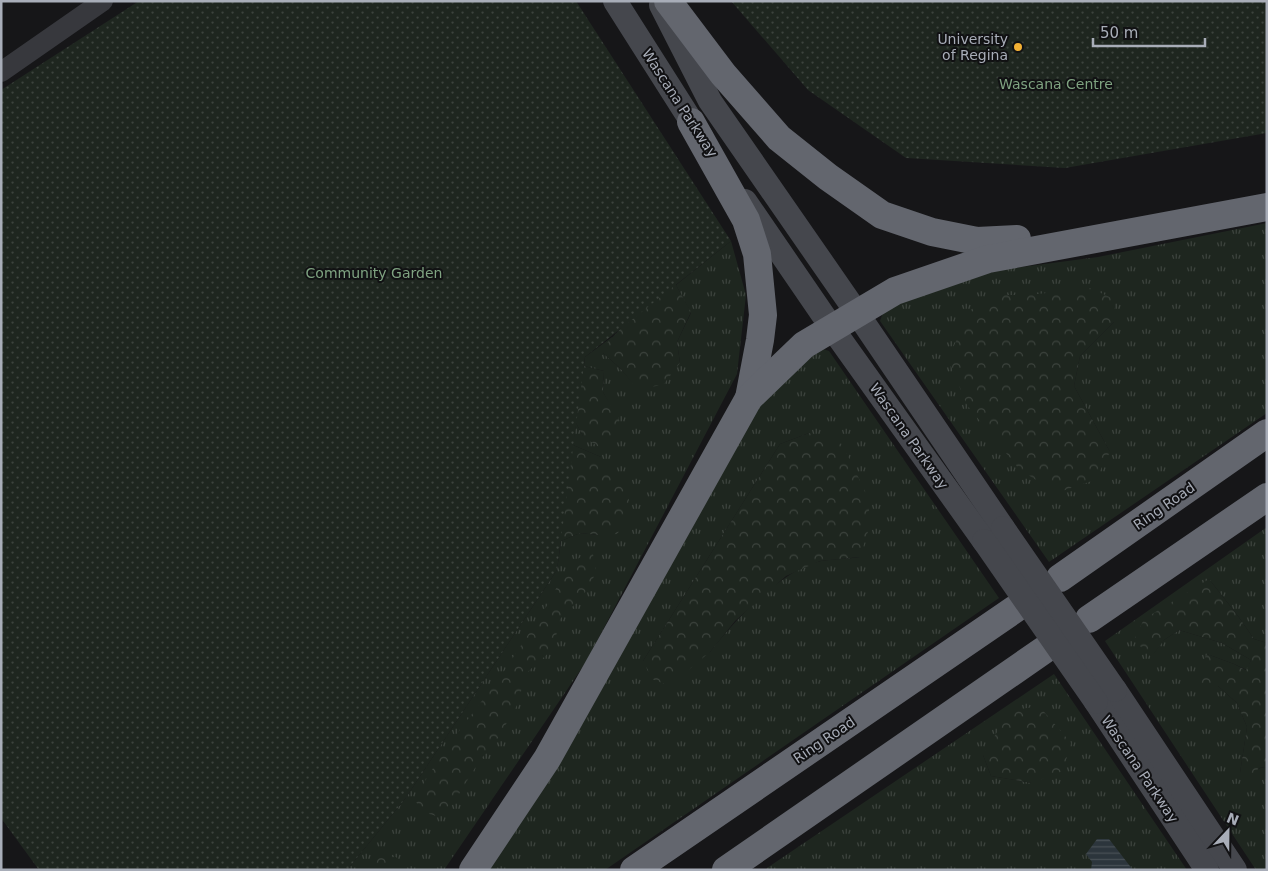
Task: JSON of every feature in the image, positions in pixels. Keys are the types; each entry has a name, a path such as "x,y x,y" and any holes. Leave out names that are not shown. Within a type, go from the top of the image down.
{"highway":[{"path":"668,1 723,74 779,138 828,177 882,215 932,232 977,241 1119,234"},
{"path":"691,122 746,220 757,254 763,315 749,398"},
{"path":"473,870 547,759 749,398 804,345 895,291 988,259 1267,207"},
{"name":"Ring Road","path":"1060,578 1267,433"},
{"path":"1089,619 1267,497"},
{"name":"Ring Road","path":"634,870 1015,609"},
{"path":"726,870 1044,650"}],"main road":[{"name":"Wascana Parkway","path":"615,1 691,122 832,328 993,535 1106,696 1235,870"},
{"name":"Wascana Parkway","path":"659,1 710,101 857,313 993,535"},
{"name":"Wascana Parkway","path":"1106,696 1207,870"}],"street":[{"path":"1,72 103,1"}],"green space":[{"name":"Community Garden","path":"139,1 576,1 731,241 585,357 557,570 405,799 347,870 39,870 1,818 1,90"},
{"name":"Wascana Centre","path":"731,1 1267,1 1267,133 1065,168 906,158 808,90"},
{"path":"1267,223 1267,413 1049,562 880,321 884,310 961,275 1098,257","holes":["997,295 1029,295 1114,322 1080,356 1074,386 1110,452"]},
{"path":"731,241 746,295 737,374 586,662 444,870 347,870 405,799 557,570 561,541 580,533 598,535 601,457 573,445 576,423 583,436 609,403 603,392 604,371 584,366 585,357 612,337 613,339 603,353 621,369 637,388 680,363 677,342 691,313 676,285"},
{"path":"674,272 676,285 691,312 677,342 680,363 663,385 637,389 621,369 603,353 604,346"},
{"path":"1090,288 1114,299 1114,322 1080,356 1074,386 1110,452 1095,480 1056,493 1019,469 967,405 948,359 970,310 997,295 1029,295"},
{"path":"817,347 829,351 999,598 605,870 482,870 754,408","holes":["809,433 860,557 821,561 806,566 790,575 760,598 732,626 710,652 643,661 780,444"]},
{"path":"584,366 604,371 603,392 619,419 615,434 600,448 583,436 576,423 568,397"},
{"path":"809,433 842,444 868,497 870,525 860,557 820,561 786,576 735,621 710,652 669,686 652,679 643,661 780,444"},
{"path":"573,445 601,457 627,493 633,514 617,534 598,535 580,533 561,541 547,550 555,463"},
{"path":"1267,527 1267,643 1254,639 1209,579 1151,657 1164,640 1179,630 1222,643 1251,660 1247,670 1207,654 1218,686 1237,703 1247,727 1240,773 1265,767 1267,769 1267,870 1256,870 1105,641"},
{"path":"593,554 596,573 583,596 560,619 553,649 523,676 520,700 498,738 480,760 454,802 436,816 423,812 414,799 443,752 503,673 550,601 562,576 579,558"},
{"path":"1209,579 1254,639 1267,643 1267,769 1265,767 1259,768 1250,777 1240,773 1247,727 1237,703 1218,686 1205,691 1198,682 1202,664 1207,654 1246,670 1251,660 1222,643 1179,630 1164,640 1151,657 1134,640 1144,619"},
{"path":"1054,674 1187,870 764,870","holes":["983,755 1032,783 991,776"]},
{"path":"1039,706 1071,743 1063,771 1032,783 991,776 983,755 1010,711"},
{"path":"396,857 408,870 360,870 372,858"}],"shaded area":[{"path":"1097,839 1109,839 1133,870 1091,870 1092,862 1086,854"}],"place":[{"name":"University of Regina","path":"1018,47"}]}
